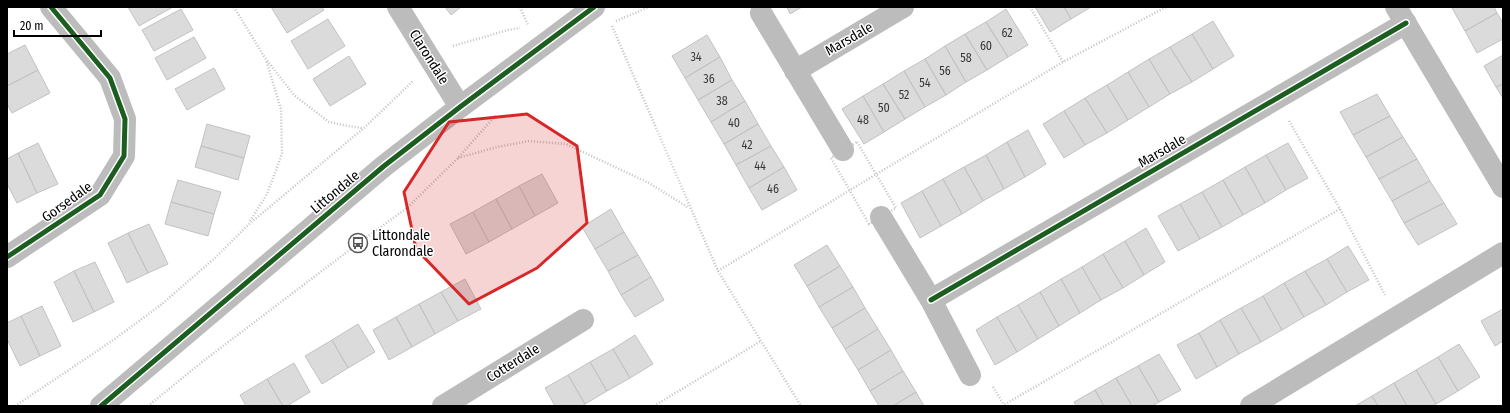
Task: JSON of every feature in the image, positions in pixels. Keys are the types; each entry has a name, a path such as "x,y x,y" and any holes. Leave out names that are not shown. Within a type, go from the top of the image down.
{"street":[{"name":"Gorsedale","path":"7,257 100,195 124,156 125,119 110,78 51,7"},
{"name":"Clarondale","path":"398,7 460,107"},
{"name":"Littondale","path":"101,406 384,166 594,7"},
{"name":"Marsdale","path":"795,70 903,7"},
{"path":"761,13 843,150"},
{"name":"Marsdale","path":"931,300 1276,99 1401,15 1503,186"},
{"path":"881,217 931,300 970,374"},
{"path":"1251,406 1503,253"},
{"name":"Cotterdale","path":"444,406 583,320"}],"path":[{"path":"234,7 265,58 294,95 329,122 364,128"},
{"path":"520,7 529,27"},
{"path":"648,7 611,23 718,271 801,406"},
{"path":"1030,7 1063,62"},
{"path":"718,271 1063,62 1166,7"},
{"path":"15,406 112,341 162,304 216,257 248,225 364,128 415,80 430,59 455,45 508,30 529,27 535,23"},
{"path":"248,225 267,194 282,154 281,109 265,58"},
{"path":"1276,99 1340,209 1397,318"},
{"path":"148,406 202,362 358,243 407,208 458,158 496,115"},
{"path":"458,158 497,147 529,141 566,144 649,183 690,209"},
{"path":"857,142 876,174 896,208 869,224 831,158 857,142"},
{"path":"1002,406 1340,209"},
{"path":"654,406 761,341"}],"highlighted area":[{"path":"527,114 577,146 587,223 537,268 469,304 416,249 404,192 449,122"}],"building":[{"path":"128,7 173,7 139,26"},
{"path":"271,7 322,7 324,10 287,33"},
{"path":"445,7 461,7 451,15"},
{"path":"787,7 802,7 790,14"},
{"path":"1035,7 1064,7 1071,19 1050,32"},
{"path":"1064,7 1091,7 1071,19"},
{"path":"1494,7 1497,13 1465,31 1452,8"},
{"path":"181,9 193,30 154,51 142,30"},
{"path":"1006,9 1028,45 1008,57 986,22"},
{"path":"1497,13 1503,23 1503,39 1477,53 1465,31"},
{"path":"328,19 345,46 308,69 291,41"},
{"path":"1213,21 1234,56 1213,69 1192,34"},
{"path":"986,22 1008,57 987,70 965,34"},
{"path":"965,34 987,70 966,82 945,46"},
{"path":"1192,34 1213,69 1192,82 1170,47"},
{"path":"707,35 720,57 685,78 672,56"},
{"path":"194,37 206,58 167,80 155,58"},
{"path":"25,45 38,70 7,86 7,54"},
{"path":"945,46 966,82 946,95 925,59"},
{"path":"1170,47 1192,82 1170,94 1149,59"},
{"path":"1503,55 1503,84 1496,87 1484,66"},
{"path":"349,56 366,84 330,106 313,79"},
{"path":"720,57 732,80 698,100 685,78"},
{"path":"925,59 946,95 925,107 904,71"},
{"path":"1149,59 1170,94 1149,107 1128,72"},
{"path":"214,68 225,89 187,110 175,89"},
{"path":"38,70 50,93 12,113 7,104 7,86"},
{"path":"904,71 925,107 905,119 883,84"},
{"path":"1128,72 1149,107 1128,120 1107,85"},
{"path":"732,80 745,101 711,122 698,100"},
{"path":"883,84 905,119 884,132 863,96"},
{"path":"1503,84 1503,98 1496,87"},
{"path":"1107,85 1128,120 1107,133 1085,98"},
{"path":"1377,94 1390,116 1353,135 1340,112"},
{"path":"863,96 884,132 864,144 842,109"},
{"path":"1085,98 1107,133 1085,145 1064,111"},
{"path":"745,101 758,124 724,144 711,122"},
{"path":"1064,111 1085,145 1064,158 1043,124"},
{"path":"1390,116 1403,137 1366,157 1353,135"},
{"path":"207,124 250,136 244,158 201,146"},
{"path":"758,124 771,146 736,165 724,144"},
{"path":"1028,130 1046,164 1025,177 1007,142"},
{"path":"1403,137 1417,159 1379,179 1366,157"},
{"path":"1007,142 1025,177 1004,189 986,155"},
{"path":"38,143 58,184 37,193 18,153"},
{"path":"1288,143 1308,178 1286,190 1266,155"},
{"path":"201,146 244,158 238,180 195,167"},
{"path":"771,146 784,167 749,188 736,165"},
{"path":"18,153 37,193 17,203 7,184 7,159"},
{"path":"986,155 1004,189 983,201 964,167"},
{"path":"1266,155 1286,190 1265,203 1245,167"},
{"path":"1417,159 1430,181 1392,201 1379,179"},
{"path":"784,167 797,190 762,210 749,188"},
{"path":"964,167 983,201 962,214 943,179"},
{"path":"1245,167 1265,203 1243,215 1223,180"},
{"path":"542,174 558,203 535,216 519,186"},
{"path":"943,179 962,214 941,226 922,191"},
{"path":"178,180 221,192 214,214 171,202"},
{"path":"1223,180 1243,215 1222,227 1202,192"},
{"path":"1430,181 1444,203 1404,223 1392,201"},
{"path":"519,186 535,216 512,229 496,199"},
{"path":"922,191 941,226 920,238 901,203"},
{"path":"1202,192 1222,227 1200,239 1180,204"},
{"path":"496,199 512,229 489,242 473,212"},
{"path":"171,202 214,214 208,236 165,224"},
{"path":"1444,203 1457,224 1418,245 1404,223"},
{"path":"1180,204 1200,239 1178,251 1158,216"},
{"path":"611,209 624,232 595,249 582,227"},
{"path":"473,212 489,242 466,254 450,224"},
{"path":"149,224 168,264 148,273 128,233"},
{"path":"1146,228 1165,262 1144,275 1125,241"},
{"path":"624,232 638,255 608,271 595,249"},
{"path":"128,233 148,273 127,283 108,243"},
{"path":"1125,241 1144,275 1123,288 1103,254"},
{"path":"827,245 840,266 807,286 794,265"},
{"path":"1348,246 1369,280 1347,292 1327,259"},
{"path":"1103,254 1123,288 1101,300 1082,267"},
{"path":"638,255 651,277 621,295 608,271"},
{"path":"1327,259 1347,292 1326,305 1305,271"},
{"path":"95,262 114,302 94,312 74,271"},
{"path":"840,266 853,287 819,307 807,286"},
{"path":"1082,267 1101,300 1080,313 1061,279"},
{"path":"74,271 94,312 73,322 54,282"},
{"path":"1305,271 1326,305 1304,317 1284,283"},
{"path":"651,277 664,300 635,317 621,295"},
{"path":"465,279 481,309 458,321 441,292"},
{"path":"1061,279 1080,313 1059,326 1040,292"},
{"path":"1284,283 1304,317 1282,330 1263,296"},
{"path":"853,287 865,308 832,328 819,307"},
{"path":"441,292 458,321 435,334 419,304"},
{"path":"1040,292 1059,326 1038,339 1018,305"},
{"path":"1263,296 1282,330 1261,342 1241,308"},
{"path":"419,304 435,334 412,347 396,317"},
{"path":"1018,305 1038,339 1017,352 997,317"},
{"path":"42,306 61,346 40,356 21,316"},
{"path":"865,308 878,329 845,349 832,328"},
{"path":"1241,308 1261,342 1239,354 1220,320"},
{"path":"1503,309 1503,341 1495,346 1481,321"},
{"path":"21,316 40,356 20,366 7,339 7,323"},
{"path":"396,317 412,347 389,360 373,330"},
{"path":"997,317 1017,352 995,365 976,330"},
{"path":"1220,320 1239,354 1217,367 1199,333"},
{"path":"358,324 375,352 348,368 332,340"},
{"path":"878,329 891,350 858,370 845,349"},
{"path":"1199,333 1217,367 1196,379 1177,345"},
{"path":"635,335 653,364 630,378 613,349"},
{"path":"332,340 348,368 322,384 305,356"},
{"path":"1459,344 1480,377 1458,391 1438,357"},
{"path":"613,349 630,378 607,391 590,362"},
{"path":"891,350 903,371 870,391 858,370"},
{"path":"1159,354 1181,390 1159,402 1138,366"},
{"path":"1438,357 1458,391 1436,404 1416,370"},
{"path":"590,362 607,391 585,404 568,375"},
{"path":"294,363 310,392 287,406 283,406 267,379"},
{"path":"1138,366 1159,402 1152,406 1132,406 1116,378"},
{"path":"1416,370 1436,404 1432,406 1407,406 1394,383"},
{"path":"903,371 916,392 893,406 879,406 870,391"},
{"path":"568,375 585,404 582,406 555,406 545,388"},
{"path":"1116,378 1132,406 1104,406 1095,390"},
{"path":"267,379 283,406 246,406 240,395"},
{"path":"1394,383 1407,406 1378,406 1372,396"},
{"path":"1095,390 1104,406 1076,406 1074,402"},
{"path":"916,392 924,406 893,406"},
{"path":"1372,396 1378,406 1355,406"}],"cycle path":[{"path":"7,257 100,195 124,156 125,119 110,78 51,7"},
{"path":"101,406 384,166 594,7"},
{"path":"931,300 1406,23"}],"place":[{"name":"Littondale Clarondale","path":"358,243"}]}
